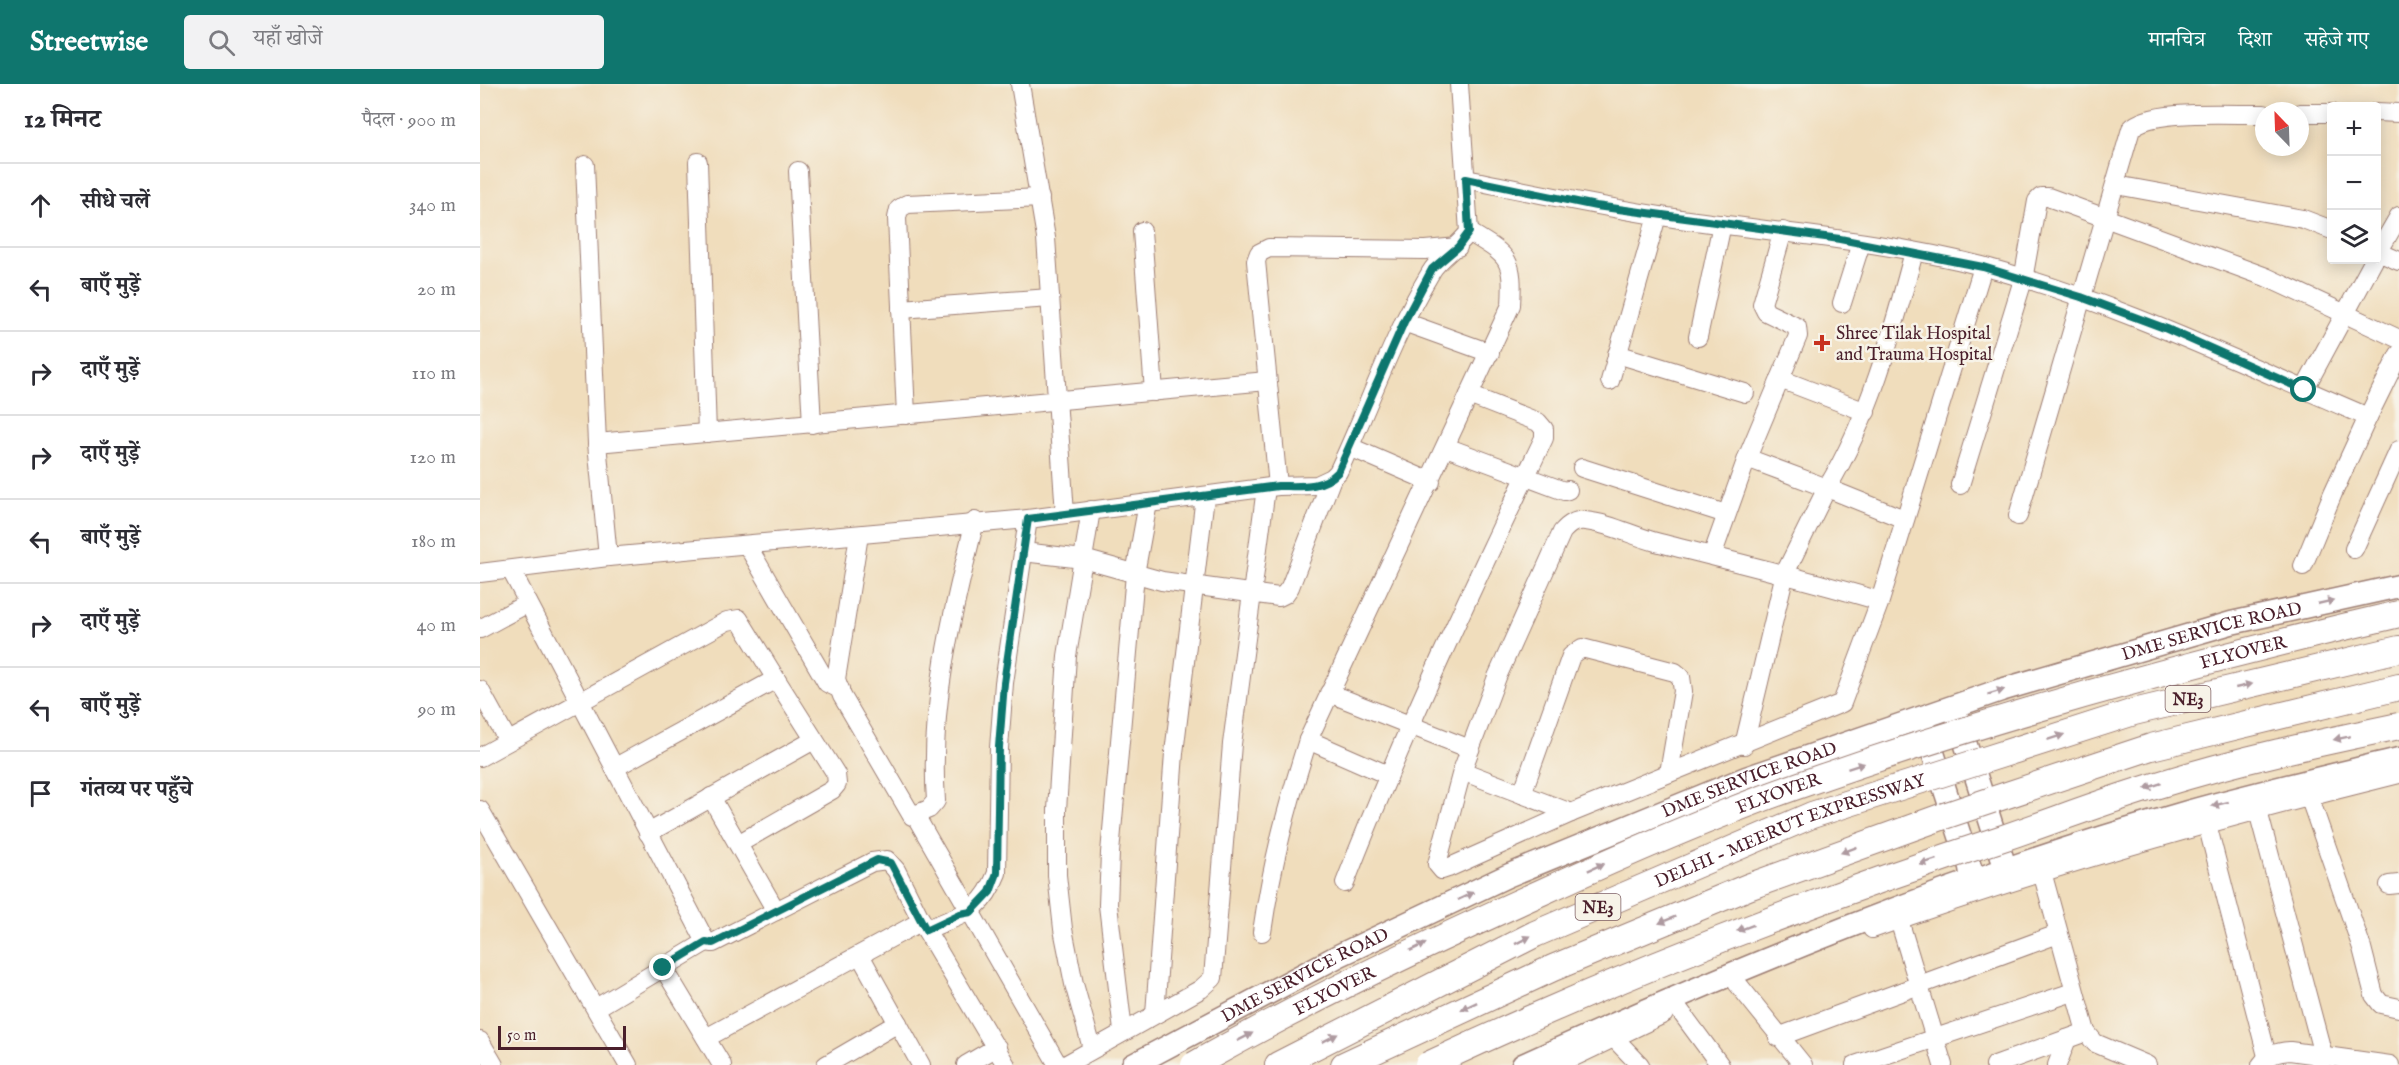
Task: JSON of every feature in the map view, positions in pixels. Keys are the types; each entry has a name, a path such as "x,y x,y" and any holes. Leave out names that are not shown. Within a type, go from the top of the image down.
{"highway":[{"name":"FLYOVER","path":"1194,1065 1412,950 1612,860 1792,787 2011,716 2260,646 2399,614"},
{"name":"DELHI - MEERUT EXPRESSWAY","path":"1278,1065 1535,934 1812,815 2134,712 2399,648"},
{"name":"DELHI - MEERUT EXPRESSWAY","path":"1344,1065 1553,968 1748,887 1944,816 2151,747 2399,687"},
{"path":"1428,1065 1545,1010 1718,938 1920,865 2158,784 2290,749 2399,726"}],"main road":[{"name":"DME SERVICE ROAD","path":"1133,1065 1340,955 1507,876 1746,778 1953,705 2231,623 2399,586"},
{"path":"1953,705 2006,870"},
{"path":"1920,716 1967,856 1972,882"},
{"path":"1523,1065 1557,1062 1802,945 2006,870 2177,815 2399,759"}],"street":[{"path":"1020,84 1040,198 1050,298 1065,514"},
{"path":"480,573 608,557 1028,519 1272,487 1317,485 1332,478 1338,472 1350,447 1404,322 1432,269 1463,240 1466,179 1459,84"},
{"path":"2381,112 2399,112"},
{"path":"2309,113 2327,113"},
{"path":"2018,516 2081,297 2107,219 2131,129 2137,123 2161,116 2255,114"},
{"path":"698,162 707,433"},
{"path":"585,165 597,443 608,557"},
{"path":"798,171 812,424"},
{"path":"1466,179 1657,216 1861,243 1983,267 2081,297 2167,329 2368,417"},
{"path":"2116,186 2291,217 2327,229"},
{"path":"1960,485 2022,280 2037,201 2041,197 2048,197 2266,277 2399,339"},
{"path":"906,415 897,218 899,209 907,204 1040,198"},
{"path":"1610,381 1657,216"},
{"path":"2381,248 2399,216"},
{"path":"1698,337 1722,224"},
{"path":"1142,231 1154,392"},
{"path":"1712,556 1747,458 1799,331 1792,324 1767,312 1762,304 1784,231"},
{"path":"1065,1065 1201,989 1213,978 1225,810 1251,594 1272,487 1267,381 1256,261 1259,253 1269,248 1425,250 1463,240 1504,253 1513,276 1511,305 1431,482 1308,740 1285,812 1272,866 1262,932"},
{"path":"1842,303 1861,243"},
{"path":"1744,745 1785,573 1827,488 1849,451 1866,411 1884,361 1914,252"},
{"path":"2381,256 2399,261"},
{"path":"2304,390 2372,264"},
{"path":"1880,601 1785,573 1712,556 1588,521 1569,524 1562,532 1497,677 1462,771 1437,864 1442,870 1571,813 1744,745 1842,703 1880,601 1983,267"},
{"path":"901,309 1050,298"},
{"path":"1404,322 1490,353"},
{"path":"1617,354 1745,393"},
{"path":"2303,566 2333,493 2399,354"},
{"path":"1780,379 1866,411"},
{"path":"597,443 1267,381"},
{"path":"1345,883 1388,775 1544,438 1544,429 1538,422 1469,395"},
{"path":"1350,447 1431,482"},
{"path":"1446,447 1525,477 1568,490"},
{"path":"2354,549 2399,450"},
{"path":"1747,458 1904,519"},
{"path":"1582,468 1726,514"},
{"path":"1023,552 1083,559 1135,574 1195,586 1279,597 1285,594 1332,478"},
{"path":"1155,1014 1183,657 1195,586 1205,495"},
{"path":"1123,1031 1108,904 1112,813 1135,574 1148,503"},
{"path":"1091,510 1073,612 1063,698 1057,810 1057,875 1068,951 1092,1048"},
{"path":"706,1038 860,955 924,925 971,912 990,892 999,859 997,800 1004,683 1028,519"},
{"path":"859,535 836,679 909,814 915,815 929,809 936,801 934,763 941,676 954,604 975,522"},
{"path":"747,545 827,683 840,689"},
{"path":"511,570 706,942"},
{"path":"480,629 528,603"},
{"path":"480,757 733,618 742,622 836,774 837,784 832,790 738,844"},
{"path":"1522,794 1571,656 1582,648 1675,672 1681,677 1683,691 1669,773"},
{"path":"614,768 776,679"},
{"path":"480,690 508,741"},
{"path":"1329,693 1470,749"},
{"path":"648,833 814,740"},
{"path":"1308,740 1388,775"},
{"path":"1462,771 1571,813"},
{"path":"1557,1062 1809,952 1899,920 2042,872 2206,824 2399,774"},
{"path":"2309,796 2362,948 2374,995 2381,1004 2399,1008"},
{"path":"711,797 776,911"},
{"path":"480,810 628,1065"},
{"path":"2258,811 2321,1060"},
{"path":"915,815 1058,1065"},
{"path":"2206,824 2264,1061 2277,1052 2290,1051 2321,1060 2382,1064"},
{"path":"596,1008 706,942 713,943 872,862 882,860 891,863 896,870 924,925 1006,1065"},
{"path":"2042,872 2073,992 2086,1032 2095,1042 2147,1065"},
{"path":"1899,920 1943,1065"},
{"path":"1778,1037 2058,934"},
{"path":"860,955 921,1065"},
{"path":"663,968 722,1065"},
{"path":"1737,983 1778,1037 1803,1065"},
{"path":"1855,1065 2073,992"},
{"path":"1678,1008 1720,1065"},
{"path":"826,1065 898,1023"},
{"path":"1995,1065 2086,1032"},
{"path":"1614,1038 1640,1065"},
{"path":"2056,1065 2067,1039"},
{"path":"480,1041 494,1065"},
{"path":"966,1065 997,1047"}],"place":[{"name":"Shree Tilak Hospital and Trauma Hospital","path":"1822,343"}],"route":[{"path":"663,968 706,942 713,943 877,860 887,860 896,870 926,930 960,914 971,912 990,892 997,873 999,859 997,800 1004,683 1028,519 1278,486 1317,485 1332,478 1338,472 1350,447 1404,322 1432,269 1458,247 1469,232 1466,179 1596,206 1676,219 1840,239 1934,255 1983,267 2081,297 2167,329 2304,390"}]}
